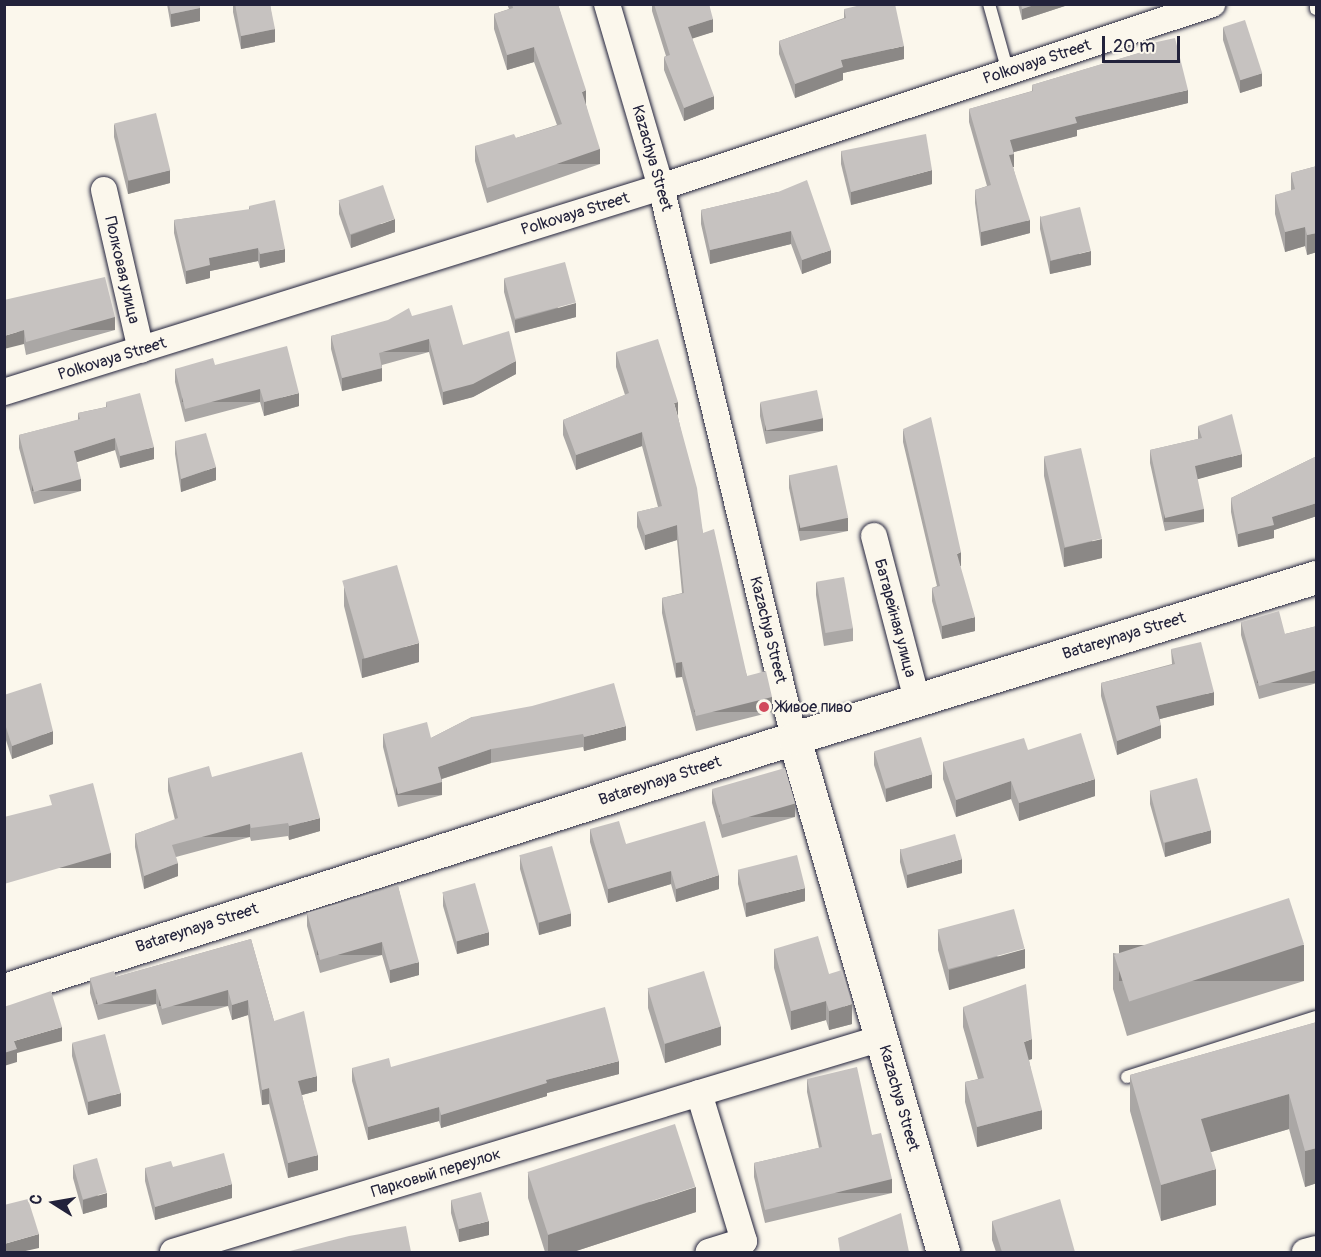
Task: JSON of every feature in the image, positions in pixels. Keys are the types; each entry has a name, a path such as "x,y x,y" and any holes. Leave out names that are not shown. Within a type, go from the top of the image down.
{"street":[{"name":"Kazachya Street","path":"607,4 661,187 794,738 943,1252"},
{"name":"Polkovaya Street","path":"4,392 661,187 1212,4"},
{"name":"Полковая улица","path":"104,190 141,350"},
{"name":"Батарейная улица","path":"874,536 917,700"},
{"name":"Batareynaya Street","path":"4,990 794,738 1317,576"},
{"name":"Парковый переулок","path":"173,1252 882,1038"},
{"path":"699,1093 744,1241 709,1252"},
{"path":"1305,1252 1317,1249"}],"lane":[{"path":"989,4 1008,72"},
{"path":"1127,1077 1317,1017"}],"building":[{"path":"169,4 200,4 200,8 171,14"},
{"path":"235,4 270,4 275,29 241,36"},
{"path":"512,4 558,4 586,90 582,92 600,149 487,188 475,146 514,134 516,138 562,124 534,47 507,55 494,14 513,8"},
{"path":"654,4 709,4 713,19 688,27 714,96 684,108 664,57 670,55"},
{"path":"865,4 895,4 904,46 841,60 843,67 795,84 779,41 846,18 844,9"},
{"path":"1021,4 1037,4 1022,9"},
{"path":"1245,20 1262,73 1240,80 1223,27"},
{"path":"1175,38 1188,90 1075,117 1077,123 1010,140 1014,154 1009,155 1030,220 981,232 975,190 991,185 969,109 1033,91 1032,85 1145,51 1143,45"},
{"path":"156,113 170,170 129,181 114,123"},
{"path":"926,134 932,170 851,192 841,151"},
{"path":"1317,166 1317,233 1307,235 1305,227 1285,232 1275,195 1295,189 1291,173"},
{"path":"807,180 831,250 802,260 791,231 710,250 701,210 778,192"},
{"path":"383,185 395,219 350,234 339,200"},
{"path":"275,200 285,249 260,254 258,248 209,258 210,265 186,271 174,220 250,209 249,206"},
{"path":"1080,207 1091,251 1051,261 1040,217"},
{"path":"565,262 576,303 515,319 504,278"},
{"path":"105,277 115,317 26,342 24,330 4,336 4,300"},
{"path":"452,305 463,345 509,331 516,361 473,384 443,392 429,339 379,353 382,368 342,378 331,336 388,320 409,308 412,316"},
{"path":"658,339 678,402 674,403 697,488 703,533 714,529 747,676 766,671 772,697 696,716 682,662 676,663 662,598 684,593 677,525 645,535 637,512 662,506 642,432 576,455 563,420 629,393 616,352"},
{"path":"287,346 299,393 264,402 260,389 185,409 175,369 213,358 215,365"},
{"path":"817,390 823,418 766,430 760,402"},
{"path":"140,393 154,447 120,456 115,438 74,451 81,479 34,492 19,435 80,419 78,413 107,407 106,402"},
{"path":"1232,414 1242,454 1195,466 1204,509 1165,518 1150,450 1202,438 1198,426"},
{"path":"931,417 961,552 957,554 975,617 942,626 932,588 940,586 903,429"},
{"path":"206,433 216,467 181,479 175,441"},
{"path":"1081,448 1102,539 1065,547 1044,457"},
{"path":"1317,456 1317,503 1272,517 1274,525 1238,534 1231,498"},
{"path":"837,465 848,518 800,528 789,475"},
{"path":"397,565 419,643 365,659 342,581"},
{"path":"844,577 853,628 825,633 816,582"},
{"path":"1279,611 1285,634 1317,626 1317,670 1259,686 1241,622"},
{"path":"1201,642 1214,692 1156,706 1161,725 1117,741 1101,683 1175,664 1171,649"},
{"path":"41,683 53,731 12,746 4,721 4,695"},
{"path":"614,683 626,726 584,737 583,734 491,749 438,767 442,782 398,794 383,734 427,722 431,738 472,717 532,706"},
{"path":"1081,733 1095,779 1019,803 1011,781 956,800 943,762 1024,738 1028,750"},
{"path":"921,737 932,774 886,789 874,751"},
{"path":"302,752 320,818 289,826 288,823 251,828 250,824 172,845 178,863 144,876 135,834 178,818 168,778 209,766 212,777"},
{"path":"785,768 795,804 722,825 712,789"},
{"path":"1197,778 1211,830 1164,843 1150,791"},
{"path":"93,783 111,853 4,884 4,817 52,805 49,795"},
{"path":"619,821 626,844 705,821 719,875 676,889 671,871 608,889 590,829"},
{"path":"955,834 962,859 907,875 900,850"},
{"path":"552,846 571,913 539,923 519,855"},
{"path":"797,855 805,888 746,903 738,870"},
{"path":"475,883 489,932 456,941 442,892"},
{"path":"398,886 419,962 390,970 382,942 320,960 307,913"},
{"path":"1289,898 1304,945 1129,1001 1114,955"},
{"path":"1014,909 1025,949 948,969 938,929"},
{"path":"818,936 829,974 842,970 852,1004 829,1011 826,1001 791,1011 774,949"},
{"path":"251,939 274,1021 304,1011 317,1076 298,1081 318,1155 288,1163 269,1088 262,1090 248,1000 232,1005 228,990 162,1009 156,989 98,1005 90,978 114,971 116,977"},
{"path":"704,971 721,1026 665,1044 648,988"},
{"path":"1026,984 1032,1039 1024,1042 1042,1110 977,1127 965,1082 984,1078 963,1007"},
{"path":"51,991 62,1027 14,1041 17,1049 4,1053 4,1007"},
{"path":"605,1007 619,1061 546,1080 547,1083 441,1115 439,1107 368,1127 352,1068 389,1058 391,1067"},
{"path":"1317,1022 1317,1148 1305,1151 1289,1094 1201,1119 1216,1169 1161,1185 1130,1075"},
{"path":"105,1034 121,1093 88,1102 72,1043"},
{"path":"857,1067 872,1135 881,1133 892,1179 765,1210 754,1163 822,1147 807,1079"},
{"path":"675,1124 695,1187 548,1235 528,1172"},
{"path":"224,1153 232,1184 155,1207 145,1168 171,1161 173,1167"},
{"path":"97,1158 107,1193 83,1199 73,1165"},
{"path":"481,1192 489,1221 459,1229 451,1200"},
{"path":"28,1199 39,1234 4,1244 4,1205"},
{"path":"1060,1199 1075,1252 1002,1252 992,1221"},
{"path":"901,1213 909,1252 840,1252 838,1238"},
{"path":"406,1226 411,1252 286,1252 349,1236"}],"place":[{"name":"Живое пиво","path":"764,707"}]}
